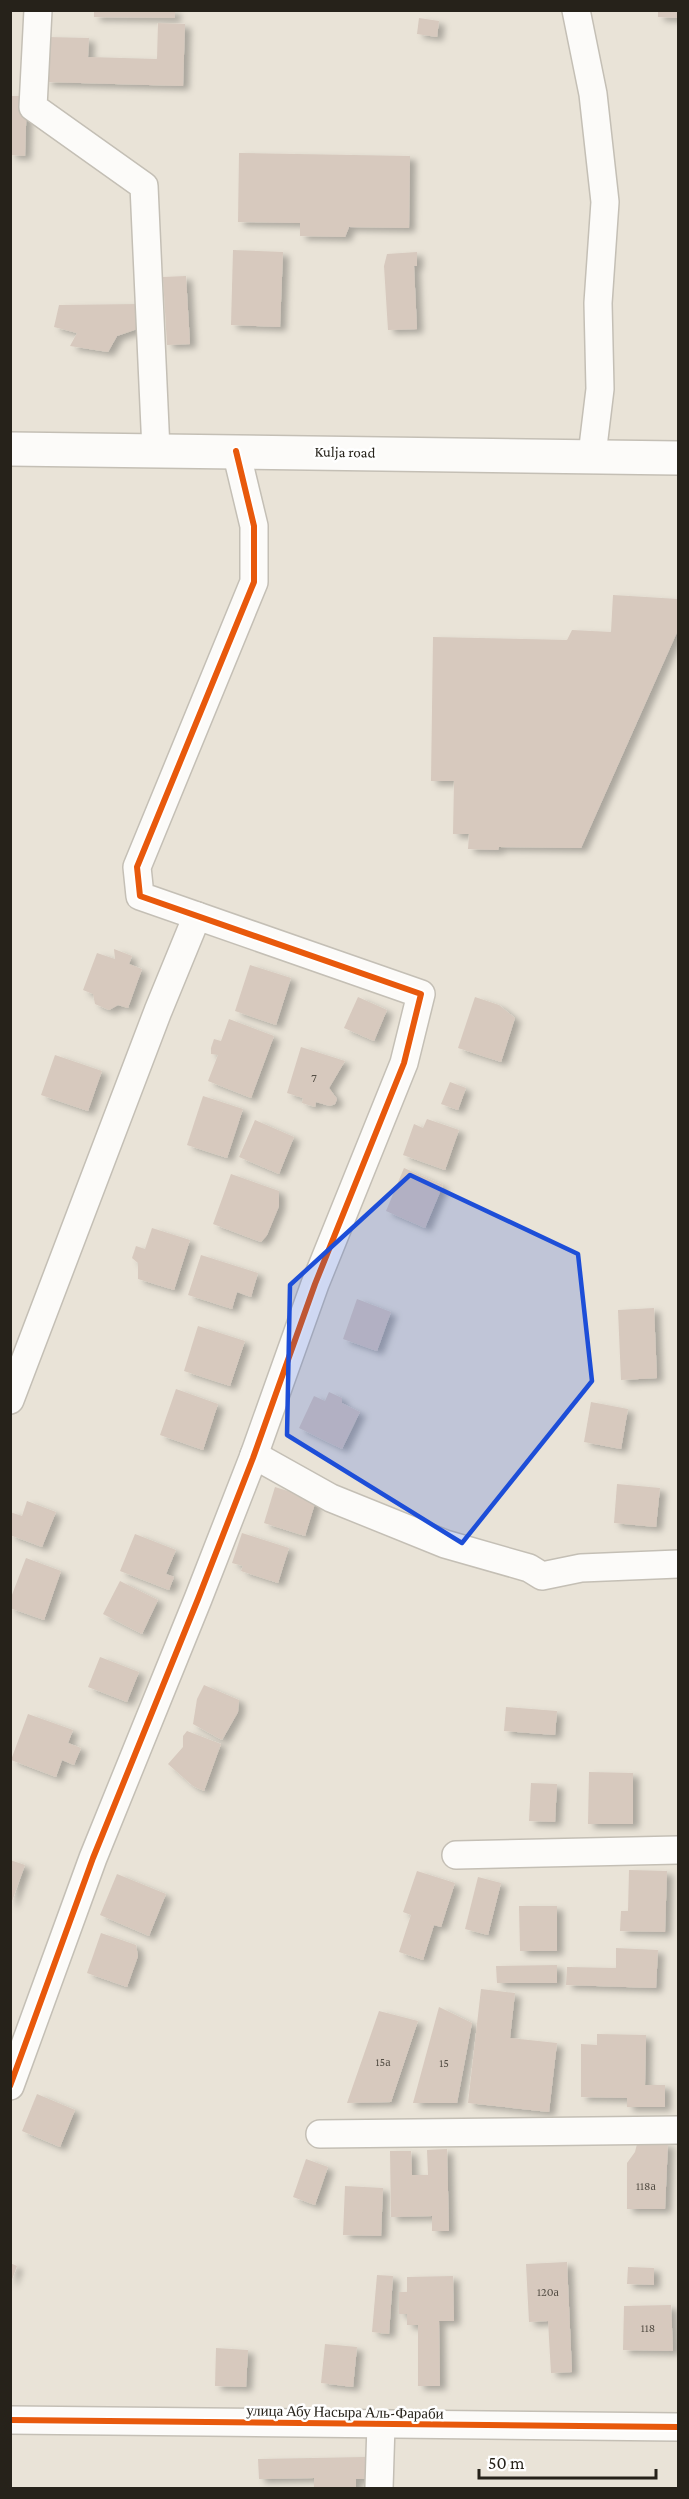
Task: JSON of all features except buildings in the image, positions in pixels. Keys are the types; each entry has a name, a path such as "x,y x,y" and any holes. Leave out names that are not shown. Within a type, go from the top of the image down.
{"main road":[{"name":"Kulja road","path":"10,449 592,455 678,458"}],"street":[{"path":"38,10 33,107 144,186 156,450"},
{"path":"576,10 593,94 605,201 598,303 600,389 592,455"},
{"path":"10,2086 93,1858 254,1455 315,1284 404,1063 421,994 140,896 136,867 254,582 254,526 236,451"},
{"path":"10,1400 158,1011 197,916"},
{"path":"254,1455 331,1498 445,1544 529,1568 542,1576 581,1568 678,1564"},
{"path":"456,1855 678,1850"},
{"path":"320,2134 678,2130"},
{"name":"улица Абу Насыра Аль-Фараби","path":"10,2420 678,2427"},
{"path":"379,2488 381,2424"}],"highlighted area":[{"path":"410,1175 578,1254 592,1381 462,1543 287,1435 290,1285"}],"cycle path":[{"path":"10,2086 93,1858 198,1599 253,1458 315,1284 404,1063 421,994 140,896 137,867 254,582 254,526 236,451"},
{"path":"10,2420 678,2427"}]}
